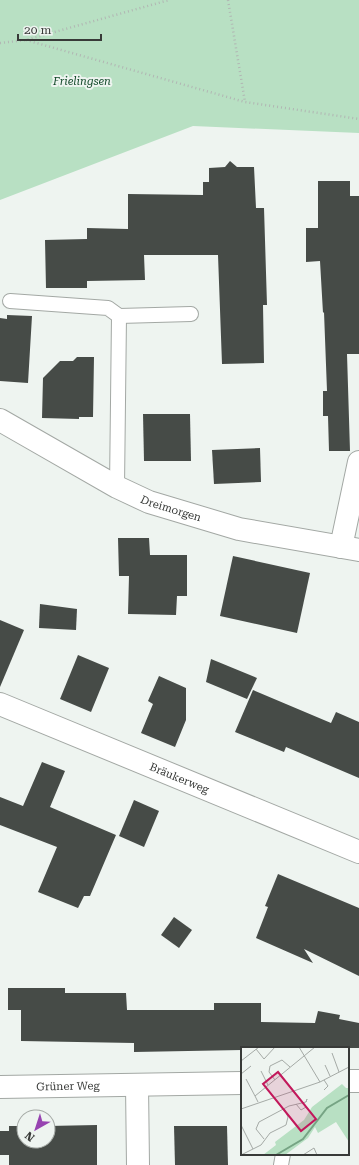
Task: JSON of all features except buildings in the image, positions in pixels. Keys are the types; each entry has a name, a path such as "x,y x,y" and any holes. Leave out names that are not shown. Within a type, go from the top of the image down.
{"street":[{"name":"Dreimorgen","path":"0,420 117,487 149,502 239,529 350,549"},
{"path":"350,549 359,462"},
{"name":"Bräukerweg","path":"0,704 359,852"},
{"name":"Grüner Weg","path":"0,1087 241,1083"},
{"path":"137,1085 138,1165"}],"lane":[{"path":"10,301 108,308 119,316 191,314"},
{"path":"117,487 119,316"},
{"path":"281,1165 283,1155"}],"path":[{"path":"0,43 26,40 170,0"},
{"path":"228,0 246,102"},
{"path":"26,40 246,102 359,119"}],"green space":[{"name":"Frielingsen","path":"0,0 359,0 359,133 193,126 0,200"}]}
